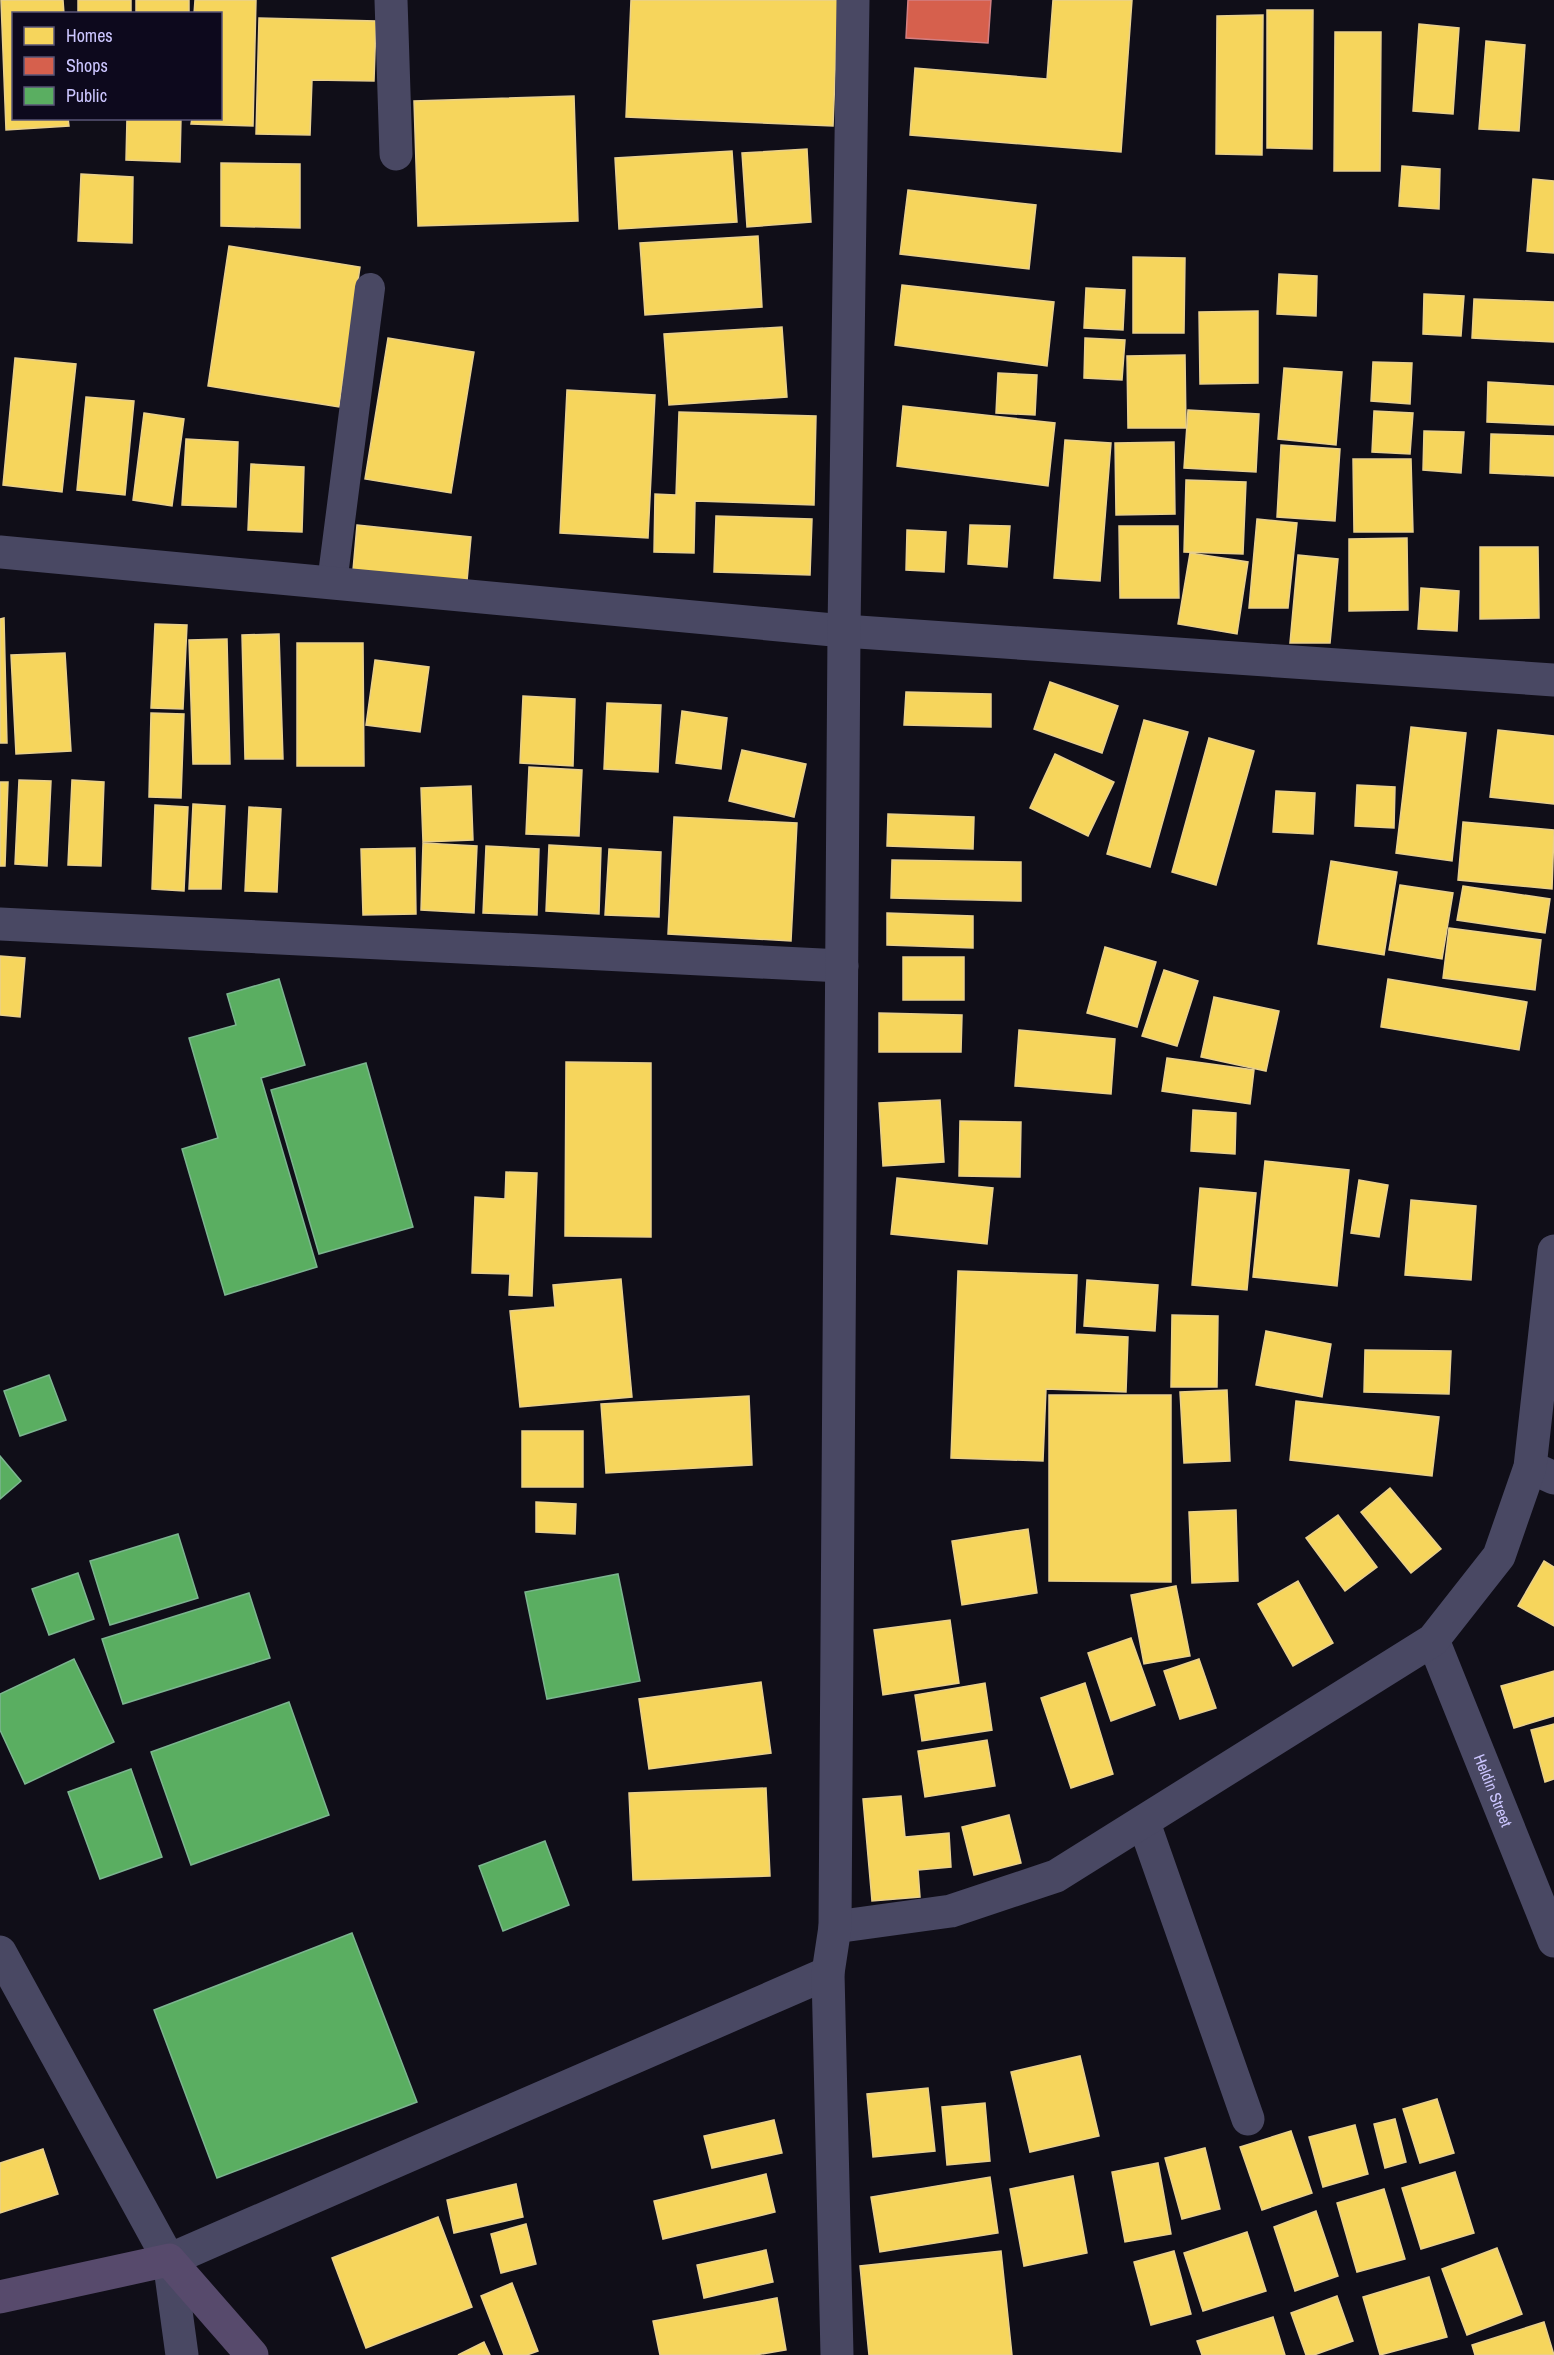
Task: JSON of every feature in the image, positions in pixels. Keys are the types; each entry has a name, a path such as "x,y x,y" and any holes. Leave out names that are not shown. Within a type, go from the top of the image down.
{"main road":[{"path":"0,2297 169,2260 252,2355"}],"street":[{"path":"392,0 396,154"},
{"path":"837,2355 828,1973 836,1927 844,631 853,0"},
{"path":"0,552 844,631 1554,680"},
{"path":"0,924 842,966"},
{"path":"836,1927 951,1911 1056,1876 1433,1640 1498,1556 1542,1473 1554,1251"},
{"name":"Heldin Street","path":"1433,1640 1554,1941"},
{"path":"1144,1823 1248,2119"},
{"path":"0,1952 169,2260 182,2355"},
{"path":"169,2260 828,1973"}],"lane":[{"path":"332,583 370,288"}],"building: Homes":[{"path":"1,0 63,0 64,12 12,12 12,120 68,120 69,126 6,130"},
{"path":"78,0 131,0 131,12 78,12"},
{"path":"136,0 189,0 189,12 136,12"},
{"path":"195,0 256,0 253,126 191,124 192,120 222,120 222,12 194,12"},
{"path":"631,0 838,0 833,126 626,117"},
{"path":"1053,0 1132,0 1121,152 910,135 915,68 1047,79"},
{"path":"1267,10 1313,10 1312,149 1267,148"},
{"path":"1263,15 1262,155 1216,154 1217,16"},
{"path":"259,18 376,21 374,81 312,80 310,135 256,134"},
{"path":"1419,24 1459,28 1453,114 1413,111"},
{"path":"1335,32 1381,32 1380,171 1334,171"},
{"path":"1486,41 1525,45 1519,131 1479,129"},
{"path":"574,96 578,221 418,226 414,101"},
{"path":"127,120 181,120 180,162 126,160"},
{"path":"807,149 811,222 747,227 742,153"},
{"path":"732,151 737,222 619,229 615,158"},
{"path":"221,163 300,164 300,228 221,226"},
{"path":"1402,166 1440,169 1439,209 1399,206"},
{"path":"81,174 133,177 132,243 78,241"},
{"path":"1533,179 1554,181 1554,253 1527,251"},
{"path":"908,190 1036,205 1029,269 900,254"},
{"path":"758,236 762,307 645,315 640,243"},
{"path":"229,246 360,267 339,407 208,386"},
{"path":"1133,257 1185,258 1184,333 1133,333"},
{"path":"1279,274 1317,276 1316,316 1277,314"},
{"path":"902,285 1054,302 1047,366 895,345"},
{"path":"1086,288 1125,290 1123,330 1084,328"},
{"path":"1424,294 1464,296 1461,336 1423,334"},
{"path":"1474,299 1554,302 1554,342 1472,338"},
{"path":"1258,311 1258,383 1200,384 1199,312"},
{"path":"782,327 787,397 669,405 664,334"},
{"path":"388,338 474,352 451,493 365,479"},
{"path":"1085,338 1125,340 1122,380 1084,378"},
{"path":"1185,355 1186,428 1128,428 1127,356"},
{"path":"15,358 76,364 62,492 3,485"},
{"path":"1373,362 1412,363 1410,404 1371,401"},
{"path":"1284,368 1342,372 1336,445 1278,439"},
{"path":"998,373 1037,375 1035,415 996,413"},
{"path":"1488,382 1554,386 1554,425 1487,422"},
{"path":"567,390 655,395 648,538 560,533"},
{"path":"86,397 134,401 125,495 77,490"},
{"path":"903,406 1055,423 1048,486 897,466"},
{"path":"1188,410 1259,414 1256,472 1184,468"},
{"path":"1374,411 1413,413 1410,454 1372,452"},
{"path":"679,412 816,416 814,505 695,501 694,553 654,552 655,494 676,495"},
{"path":"144,413 184,419 172,506 133,500"},
{"path":"1424,431 1464,432 1461,473 1423,470"},
{"path":"1491,434 1554,436 1554,476 1490,473"},
{"path":"186,439 238,442 236,507 182,505"},
{"path":"1065,440 1111,443 1100,581 1054,578"},
{"path":"1174,442 1175,514 1116,515 1115,443"},
{"path":"1281,445 1340,449 1335,521 1277,517"},
{"path":"1353,459 1411,459 1413,532 1354,532"},
{"path":"251,464 304,467 302,532 248,530"},
{"path":"1186,480 1246,482 1243,554 1184,552"},
{"path":"716,516 812,519 810,575 714,572"},
{"path":"1257,519 1297,523 1288,608 1249,608"},
{"path":"357,525 471,537 467,581 353,570"},
{"path":"970,525 1010,526 1007,567 968,564"},
{"path":"1119,526 1178,526 1179,598 1120,598"},
{"path":"907,530 946,532 944,572 906,570"},
{"path":"1407,538 1408,610 1349,611 1349,539"},
{"path":"1480,547 1538,547 1539,618 1480,619"},
{"path":"1190,553 1248,562 1237,634 1178,624"},
{"path":"1298,555 1338,559 1330,643 1290,643"},
{"path":"1421,588 1459,591 1457,631 1418,629"},
{"path":"4,618 7,743 0,743 0,619"},
{"path":"155,624 187,625 183,709 151,708"},
{"path":"279,634 283,759 245,759 242,635"},
{"path":"227,639 230,764 193,764 189,640"},
{"path":"297,643 363,643 364,766 297,766"},
{"path":"65,653 71,751 16,754 11,655"},
{"path":"375,660 429,667 420,732 366,725"},
{"path":"1050,682 1118,706 1102,753 1034,729"},
{"path":"906,692 991,694 991,727 904,725"},
{"path":"523,696 575,699 573,766 520,763"},
{"path":"607,703 661,705 658,772 604,769"},
{"path":"682,711 727,718 721,769 676,763"},
{"path":"151,713 184,714 181,798 149,797"},
{"path":"1144,720 1188,732 1150,867 1107,854"},
{"path":"1411,727 1466,733 1452,861 1396,853"},
{"path":"1498,730 1554,736 1554,804 1490,797"},
{"path":"1209,738 1254,751 1216,885 1172,872"},
{"path":"742,750 806,764 794,817 729,801"},
{"path":"1055,754 1114,782 1088,836 1030,808"},
{"path":"529,767 582,770 579,836 526,834"},
{"path":"19,780 51,781 47,866 15,864"},
{"path":"72,780 104,782 101,866 68,865"},
{"path":"0,782 8,782 5,866 0,866"},
{"path":"1357,785 1395,787 1394,828 1355,826"},
{"path":"471,786 473,840 423,842 421,788"},
{"path":"1276,791 1315,793 1313,834 1273,832"},
{"path":"193,804 225,806 221,889 189,889"},
{"path":"155,805 188,807 184,891 152,889"},
{"path":"249,807 281,809 277,892 245,891"},
{"path":"888,814 974,817 973,849 887,846"},
{"path":"674,817 797,823 791,941 668,934"},
{"path":"1463,822 1554,830 1552,889 1458,880"},
{"path":"423,843 477,846 474,913 421,910"},
{"path":"549,845 601,848 599,914 546,911"},
{"path":"486,846 539,849 537,915 483,913"},
{"path":"415,848 416,914 363,915 361,849"},
{"path":"609,849 661,852 659,917 605,915"},
{"path":"892,860 1021,862 1021,901 891,898"},
{"path":"1331,861 1397,872 1384,955 1318,944"},
{"path":"1400,885 1453,893 1442,959 1389,950"},
{"path":"1463,886 1550,899 1545,933 1457,920"},
{"path":"887,913 973,916 973,948 887,945"},
{"path":"1449,928 1541,940 1535,990 1443,978"},
{"path":"1105,947 1156,962 1137,1027 1087,1013"},
{"path":"0,956 25,958 20,1017 0,1015"},
{"path":"903,957 964,957 964,1000 903,1000"},
{"path":"1164,970 1198,981 1177,1046 1142,1036"},
{"path":"1388,979 1527,1002 1519,1050 1381,1027"},
{"path":"1214,997 1279,1011 1266,1071 1201,1057"},
{"path":"879,1013 962,1015 961,1052 879,1052"},
{"path":"1019,1030 1115,1039 1111,1094 1015,1086"},
{"path":"1167,1058 1254,1070 1250,1104 1162,1091"},
{"path":"566,1062 651,1063 651,1237 565,1236"},
{"path":"940,1100 944,1162 883,1166 879,1103"},
{"path":"1193,1110 1236,1113 1235,1154 1191,1151"},
{"path":"960,1121 1021,1122 1020,1177 959,1176"},
{"path":"1265,1161 1349,1170 1337,1286 1253,1277"},
{"path":"506,1172 537,1173 532,1296 509,1295 510,1274 472,1273 475,1197 505,1199"},
{"path":"897,1178 993,1188 987,1244 891,1234"},
{"path":"1359,1180 1388,1185 1379,1237 1351,1233"},
{"path":"1200,1188 1256,1193 1247,1290 1192,1285"},
{"path":"1411,1200 1476,1206 1471,1280 1405,1275"},
{"path":"958,1271 1077,1275 1075,1334 1128,1337 1126,1392 1046,1389 1043,1461 951,1458"},
{"path":"621,1279 632,1397 520,1407 510,1311 555,1307 553,1285"},
{"path":"1087,1280 1158,1285 1155,1331 1084,1326"},
{"path":"1172,1315 1218,1316 1217,1387 1171,1387"},
{"path":"1266,1331 1331,1344 1322,1397 1256,1385"},
{"path":"1365,1350 1451,1351 1449,1394 1364,1392"},
{"path":"1227,1390 1230,1461 1184,1463 1180,1392"},
{"path":"1049,1395 1171,1395 1171,1582 1049,1581"},
{"path":"749,1396 752,1465 606,1473 601,1404"},
{"path":"1296,1401 1439,1417 1432,1476 1290,1460"},
{"path":"522,1431 583,1431 583,1487 522,1487"},
{"path":"1390,1488 1441,1549 1411,1573 1361,1512"},
{"path":"536,1502 576,1504 575,1534 536,1532"},
{"path":"1236,1510 1238,1581 1192,1583 1189,1512"},
{"path":"1338,1515 1377,1567 1345,1591 1306,1538"},
{"path":"1028,1529 1037,1593 962,1605 952,1541"},
{"path":"1544,1561 1554,1567 1554,1626 1518,1606"},
{"path":"1298,1581 1333,1643 1293,1666 1258,1604"},
{"path":"1176,1586 1190,1656 1144,1664 1131,1595"},
{"path":"950,1620 959,1683 883,1695 874,1630"},
{"path":"1131,1638 1155,1705 1111,1721 1088,1653"},
{"path":"1199,1659 1216,1708 1180,1719 1164,1671"},
{"path":"1554,1671 1554,1716 1514,1728 1501,1686"},
{"path":"761,1682 771,1753 649,1769 639,1699"},
{"path":"985,1683 992,1730 922,1741 915,1695"},
{"path":"1085,1683 1113,1774 1071,1788 1041,1698"},
{"path":"1554,1724 1554,1779 1545,1782 1531,1730"},
{"path":"987,1740 995,1786 925,1797 918,1751"},
{"path":"766,1788 770,1876 633,1880 629,1793"},
{"path":"901,1796 905,1837 949,1833 951,1867 918,1870 920,1897 872,1901 863,1799"},
{"path":"1009,1815 1021,1863 974,1875 962,1827"},
{"path":"1080,2056 1099,2136 1030,2152 1011,2072"},
{"path":"928,2088 935,2151 873,2157 867,2094"},
{"path":"1437,2099 1454,2153 1420,2163 1403,2109"},
{"path":"985,2103 990,2161 947,2165 942,2107"},
{"path":"1395,2119 1406,2162 1385,2168 1374,2124"},
{"path":"774,2120 782,2153 712,2168 704,2136"},
{"path":"1355,2125 1368,2174 1323,2187 1309,2137"},
{"path":"1291,2131 1312,2193 1262,2210 1240,2147"},
{"path":"1205,2148 1220,2209 1182,2219 1165,2158"},
{"path":"43,2149 58,2194 0,2213 0,2163"},
{"path":"1158,2163 1171,2234 1125,2242 1112,2172"},
{"path":"1455,2172 1474,2233 1421,2249 1402,2188"},
{"path":"766,2174 775,2212 663,2239 654,2201"},
{"path":"1073,2176 1087,2253 1024,2266 1010,2189"},
{"path":"990,2177 998,2233 880,2252 871,2197"},
{"path":"516,2184 523,2217 454,2233 447,2200"},
{"path":"1384,2189 1405,2259 1357,2272 1337,2203"},
{"path":"1316,2211 1338,2276 1295,2291 1274,2227"},
{"path":"438,2217 472,2307 366,2348 332,2258"},
{"path":"526,2224 536,2264 501,2273 491,2234"},
{"path":"1247,2232 1266,2291 1203,2311 1184,2253"},
{"path":"1497,2248 1522,2314 1467,2335 1442,2269"},
{"path":"766,2250 773,2282 704,2298 697,2265"},
{"path":"1001,2251 1012,2355 869,2355 860,2266"},
{"path":"1174,2251 1191,2314 1151,2325 1134,2262"},
{"path":"1429,2277 1447,2337 1380,2355 1363,2297"},
{"path":"512,2283 538,2351 527,2355 504,2355 481,2296"},
{"path":"1337,2296 1353,2341 1314,2355 1306,2355 1291,2313"},
{"path":"777,2298 786,2350 755,2355 660,2355 653,2321"},
{"path":"1273,2317 1285,2355 1202,2355 1197,2341"},
{"path":"1544,2322 1554,2355 1475,2355 1472,2345"},
{"path":"484,2342 490,2355 458,2355"}],"building: Shops":[{"path":"908,0 991,0 988,43 906,38"}],"building: Public":[{"path":"279,979 305,1065 261,1078 317,1267 225,1295 182,1149 218,1138 189,1038 236,1025 227,994"},
{"path":"366,1063 413,1227 319,1254 271,1090"},
{"path":"49,1375 66,1420 20,1436 4,1391"},
{"path":"0,1456 21,1481 0,1499"},
{"path":"178,1534 198,1598 110,1625 90,1561"},
{"path":"78,1573 94,1619 49,1635 32,1589"},
{"path":"618,1574 640,1681 547,1699 525,1592"},
{"path":"249,1593 270,1658 123,1704 102,1639"},
{"path":"74,1659 114,1742 25,1784 0,1730 0,1694"},
{"path":"289,1702 329,1815 191,1865 151,1752"},
{"path":"131,1769 162,1857 100,1879 68,1792"},
{"path":"545,1841 569,1905 503,1931 479,1866"},
{"path":"352,1933 417,2102 217,2178 154,2010"}]}
